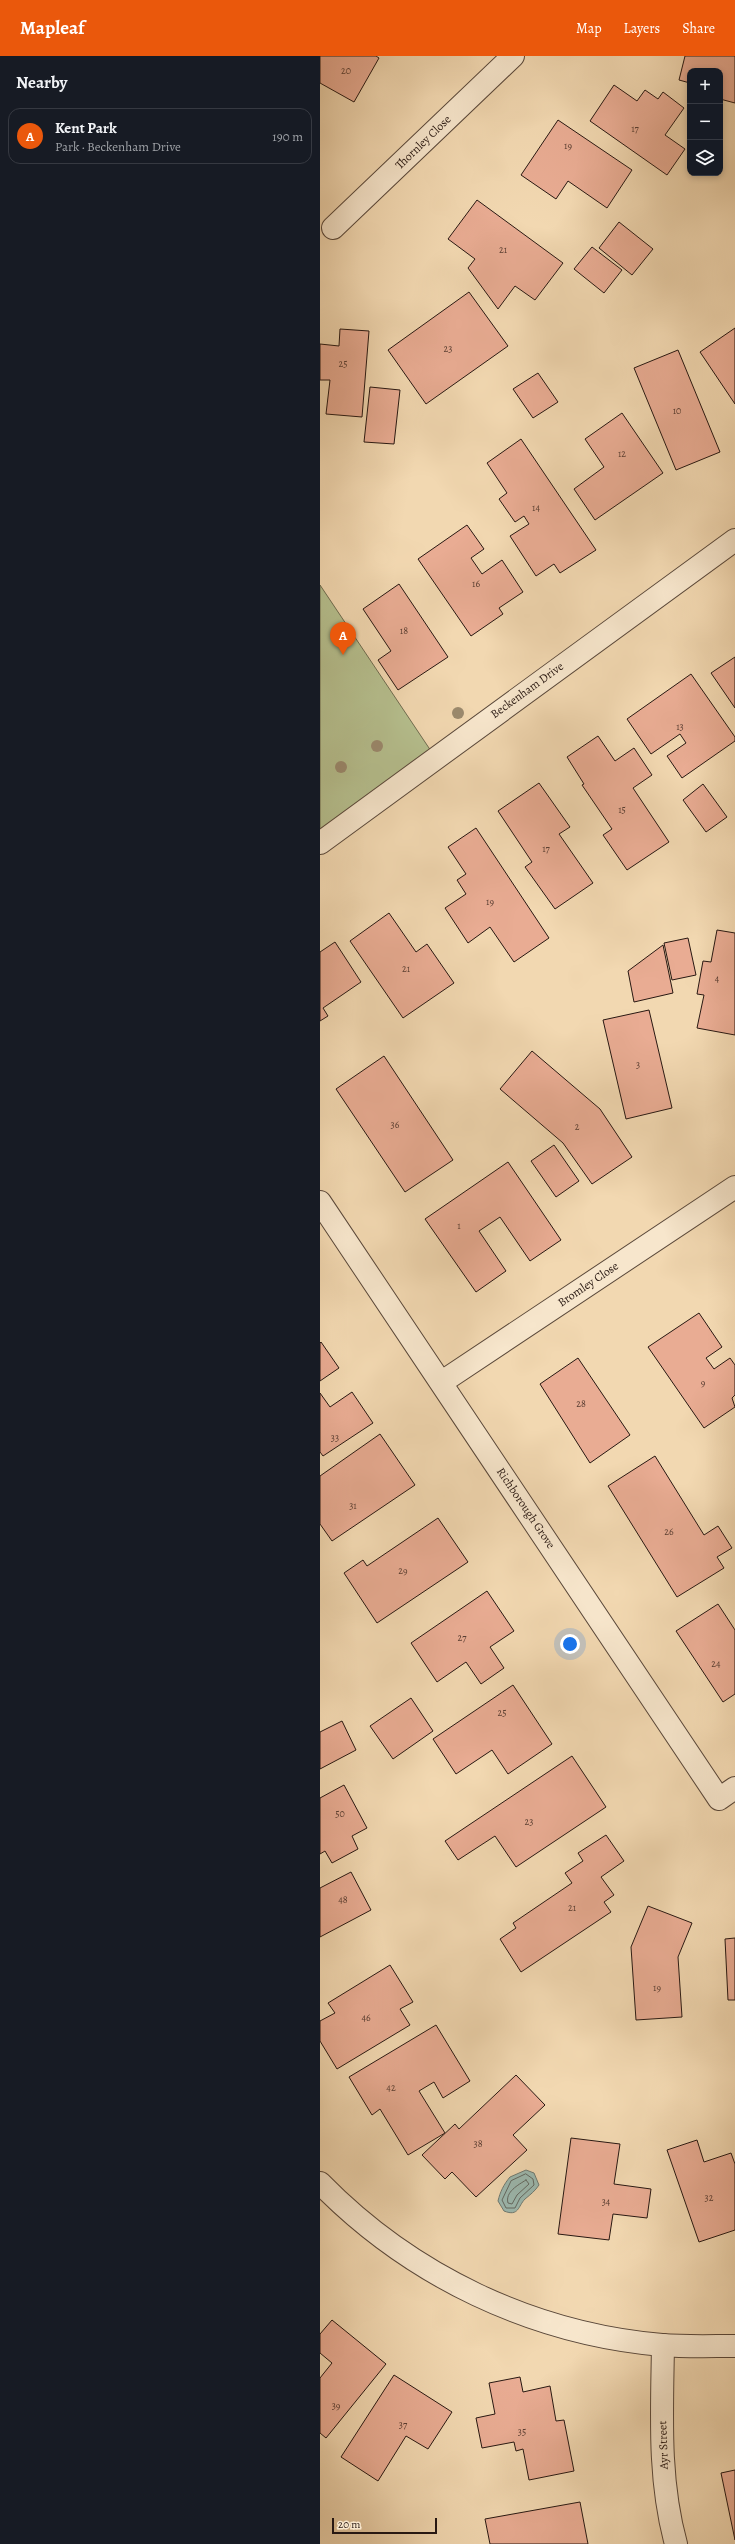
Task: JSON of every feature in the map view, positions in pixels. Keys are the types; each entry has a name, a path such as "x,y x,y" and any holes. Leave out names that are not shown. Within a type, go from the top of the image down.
{"street":[{"name":"Thornley Close","path":"333,228 513,56"},
{"name":"Beckenham Drive","path":"320,843 735,540"},
{"name":"Bromley Close","path":"442,1382 735,1187"},
{"name":"Richborough Grove","path":"320,1202 442,1382 719,1799 735,1788"},
{"path":"320,2183 341,2205 416,2263 471,2292 539,2320 583,2332 663,2345 735,2346"},
{"name":"Ayr Street","path":"663,2345 663,2467 667,2504 676,2544"}],"green space":[{"path":"320,585 435,757 320,843"}],"water":[{"path":"526,2170 534,2173 539,2185 525,2199 518,2210 513,2213 504,2211 498,2201 502,2188 510,2177"}],"building":[{"path":"320,56 376,56 379,58 354,102 320,83"},
{"path":"685,56 735,56 735,103 723,100 723,68 687,68 687,82 679,80"},
{"path":"614,85 637,101 645,90 658,99 663,92 684,108 665,135 685,149 667,175 590,121"},
{"path":"558,120 632,170 607,208 568,181 556,199 521,175"},
{"path":"477,200 563,263 535,300 515,286 498,309 468,268 475,259 448,239"},
{"path":"619,222 653,249 632,275 599,248"},
{"path":"592,247 622,270 604,293 574,269"},
{"path":"469,292 508,346 426,404 388,350"},
{"path":"735,328 735,404 700,352"},
{"path":"340,329 369,331 362,417 326,414 330,380 320,380 320,344 339,346"},
{"path":"678,350 720,452 676,470 634,368"},
{"path":"538,373 558,402 533,418 513,389"},
{"path":"370,387 400,390 394,444 364,442"},
{"path":"622,413 663,473 595,520 574,489 604,467 585,439"},
{"path":"521,439 596,550 560,573 554,564 536,576 510,536 529,524 524,516 515,522 499,499 507,493 487,463"},
{"path":"467,525 484,549 471,558 482,574 502,560 523,592 499,608 503,614 471,636 418,559"},
{"path":"399,584 448,657 398,690 378,660 391,651 363,609"},
{"path":"735,657 735,708 711,673"},
{"path":"691,674 735,737 735,741 682,778 667,756 686,743 680,734 651,754 627,719"},
{"path":"598,736 615,761 634,748 652,775 633,788 669,842 627,870 603,835 612,829 582,785 584,784 567,757"},
{"path":"539,783 570,827 559,834 593,883 555,909 525,867 532,862 498,811"},
{"path":"703,784 727,817 706,832 683,800"},
{"path":"476,828 549,938 514,962 490,927 468,943 445,908 466,894 457,880 466,874 448,847"},
{"path":"389,913 416,952 427,944 454,983 403,1018 350,941"},
{"path":"717,930 735,933 735,1035 697,1028 704,995 697,994 703,961 711,962"},
{"path":"688,938 696,975 672,980 664,943"},
{"path":"335,942 361,982 323,1008 328,1016 320,1021 320,952"},
{"path":"663,945 673,993 634,1002 628,971"},
{"path":"649,1010 672,1108 626,1119 603,1020"},
{"path":"532,1051 600,1109 632,1157 592,1184 563,1143 500,1089"},
{"path":"384,1056 453,1160 405,1192 336,1089"},
{"path":"554,1145 579,1181 556,1197 531,1161"},
{"path":"508,1162 561,1240 530,1261 500,1217 479,1231 506,1271 476,1292 425,1219"},
{"path":"699,1313 722,1347 706,1358 714,1369 730,1358 735,1365 735,1395 732,1398 735,1407 704,1428 648,1347"},
{"path":"321,1342 339,1368 320,1381 320,1343"},
{"path":"578,1358 630,1435 590,1463 540,1384"},
{"path":"352,1392 373,1423 323,1456 320,1452 320,1393 330,1407"},
{"path":"380,1434 415,1485 332,1541 320,1524 320,1476"},
{"path":"655,1456 704,1535 718,1526 732,1548 717,1557 724,1568 677,1597 608,1486"},
{"path":"438,1518 468,1562 377,1623 344,1573 363,1560 367,1566"},
{"path":"487,1591 514,1631 490,1647 504,1668 481,1684 466,1662 437,1682 411,1643"},
{"path":"718,1604 735,1630 735,1694 723,1702 676,1631"},
{"path":"513,1685 552,1744 508,1774 492,1750 456,1774 433,1739"},
{"path":"411,1698 433,1731 393,1759 370,1726"},
{"path":"342,1721 356,1750 320,1769 320,1732"},
{"path":"572,1756 606,1807 516,1867 495,1836 458,1860 445,1841"},
{"path":"344,1785 367,1828 352,1836 358,1849 332,1863 325,1851 320,1854 320,1798"},
{"path":"606,1835 624,1861 601,1877 614,1895 604,1902 611,1912 521,1972 500,1939 516,1928 513,1923 572,1883 565,1873 583,1861 578,1853"},
{"path":"351,1872 371,1910 320,1937 320,1888"},
{"path":"648,1906 692,1923 678,1957 682,2017 636,2020 631,1947"},
{"path":"735,1938 735,2000 728,2000 725,1939"},
{"path":"390,1965 413,2002 400,2009 410,2025 337,2069 320,2041 320,2021 335,2013 328,2003"},
{"path":"436,2025 470,2081 443,2098 434,2082 419,2091 445,2133 408,2155 380,2109 372,2115 349,2077"},
{"path":"516,2075 545,2105 513,2135 527,2150 476,2197 452,2172 445,2179 422,2155 455,2124 459,2129"},
{"path":"571,2138 620,2144 614,2184 651,2189 647,2218 613,2214 609,2240 558,2234"},
{"path":"697,2140 704,2162 731,2153 735,2164 735,2230 699,2242 667,2150"},
{"path":"332,2320 386,2364 326,2438 320,2433 320,2378 332,2363 320,2353 320,2334"},
{"path":"394,2375 452,2412 428,2449 406,2436 378,2481 341,2457"},
{"path":"520,2377 523,2392 550,2386 556,2421 564,2420 574,2471 529,2480 523,2449 516,2451 514,2442 482,2448 476,2418 495,2414 489,2383"},
{"path":"735,2470 735,2540 721,2473"},
{"path":"580,2502 588,2544 490,2544 485,2519"}],"place":[{"name":"Kent Park","path":"343,655"}]}
